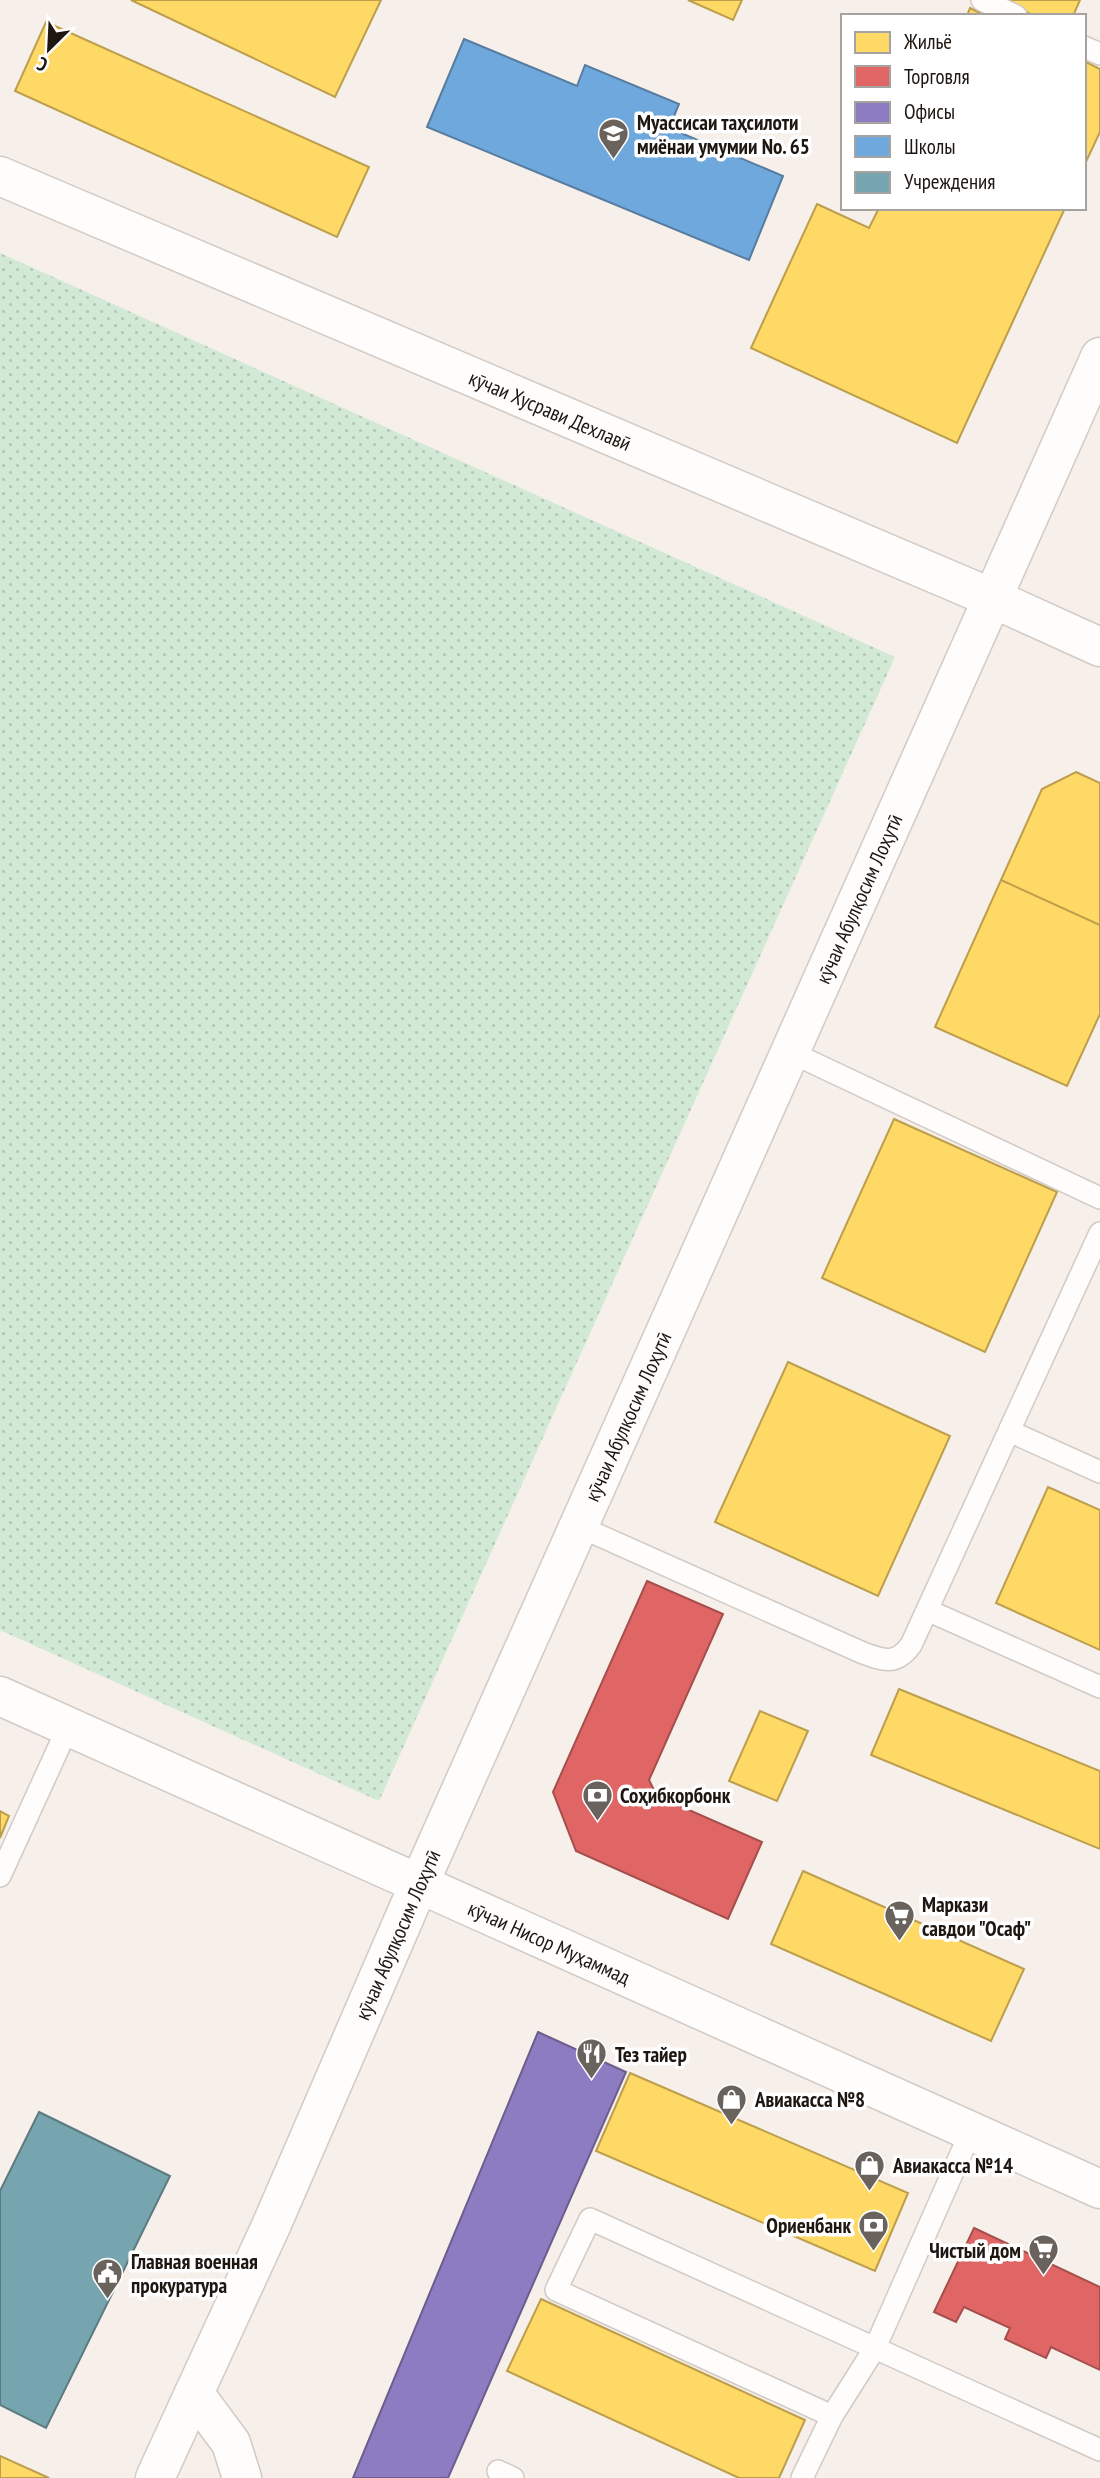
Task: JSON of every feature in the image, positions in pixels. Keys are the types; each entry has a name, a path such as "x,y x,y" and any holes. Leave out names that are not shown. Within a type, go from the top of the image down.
{"street":[{"name":"кӯчаи Хусрави Дехлавӣ","path":"0,176 992,598 1100,647"},
{"name":"кӯчаи Абулқосим Лоҳутӣ","path":"155,2478 271,2226 419,1884 1100,357"},
{"name":"кӯчаи Нисор Муҳаммад","path":"0,1696 1100,2189"},
{"path":"194,2393 231,2443 242,2478"}],"lane":[{"path":"982,0 1012,14"},
{"path":"790,1052 1100,1198"},
{"path":"578,1526 880,1659 895,1660 911,1645 1100,1233"},
{"path":"1009,1431 1100,1472"},
{"path":"927,1610 1100,1687"},
{"path":"0,1876 69,1725"},
{"path":"802,2478 832,2416 875,2348 971,2131"},
{"path":"832,2416 556,2290 590,2219 1100,2450"}],"green space":[{"path":"0,253 895,657 379,1801 0,1630"}],"building: Жильё":[{"path":"131,0 381,0 335,97"},
{"path":"688,0 742,0 733,20"},
{"path":"999,0 1080,0 1074,14 1030,14"},
{"path":"970,8 982,14 968,14"},
{"path":"46,22 369,167 337,237 15,91"},
{"path":"1086,62 1100,69 1100,132 1086,162"},
{"path":"817,204 869,228 878,210 1064,210 957,443 751,348"},
{"path":"1076,772 1100,783 1100,925 1001,880 1042,789"},
{"path":"1001,880 1100,925 1100,1014 1067,1086 935,1027"},
{"path":"894,1119 1057,1192 985,1352 822,1278"},
{"path":"788,1362 950,1436 878,1596 715,1522"},
{"path":"1048,1487 1100,1510 1100,1650 996,1603"},
{"path":"899,1689 1100,1771 1100,1849 871,1755"},
{"path":"760,1711 808,1731 777,1801 729,1781"},
{"path":"0,1811 9,1816 0,1838"},
{"path":"803,1871 1024,1969 991,2041 771,1944"},
{"path":"630,2073 908,2193 875,2271 596,2151"},
{"path":"541,2299 805,2420 779,2478 739,2478 507,2371"},
{"path":"0,2456 49,2478 0,2478"}],"building: Торговля":[{"path":"647,1581 723,1614 649,1780 657,1796 762,1842 728,1919 576,1851 553,1792"},
{"path":"974,2228 1100,2287 1100,2370 1051,2347 1046,2358 1005,2339 1010,2328 964,2307 956,2322 934,2312"}],"building: Офисы":[{"path":"538,2032 626,2072 448,2478 353,2478"}],"building: Школы":[{"path":"464,39 577,86 585,65 679,104 669,128 783,176 749,260 427,127"}],"building: Учреждения":[{"path":"39,2112 170,2176 46,2428 0,2405 0,2191"}],"place":[{"name":"Муассисаи таҳсилоти миёнаи умумии No. 65","path":"614,161"},
{"name":"Соҳибкорбонк","path":"597,1822"},
{"name":"Маркази савдои \"Осаф\"","path":"899,1943"},
{"name":"Тез тайер","path":"592,2081"},
{"name":"Авиакасса №8","path":"732,2126"},
{"name":"Авиакасса №14","path":"870,2192"},
{"name":"Ориенбанк","path":"874,2252"},
{"name":"Чистый дом","path":"1044,2277"},
{"name":"Главная военная прокуратура","path":"108,2300"}]}
